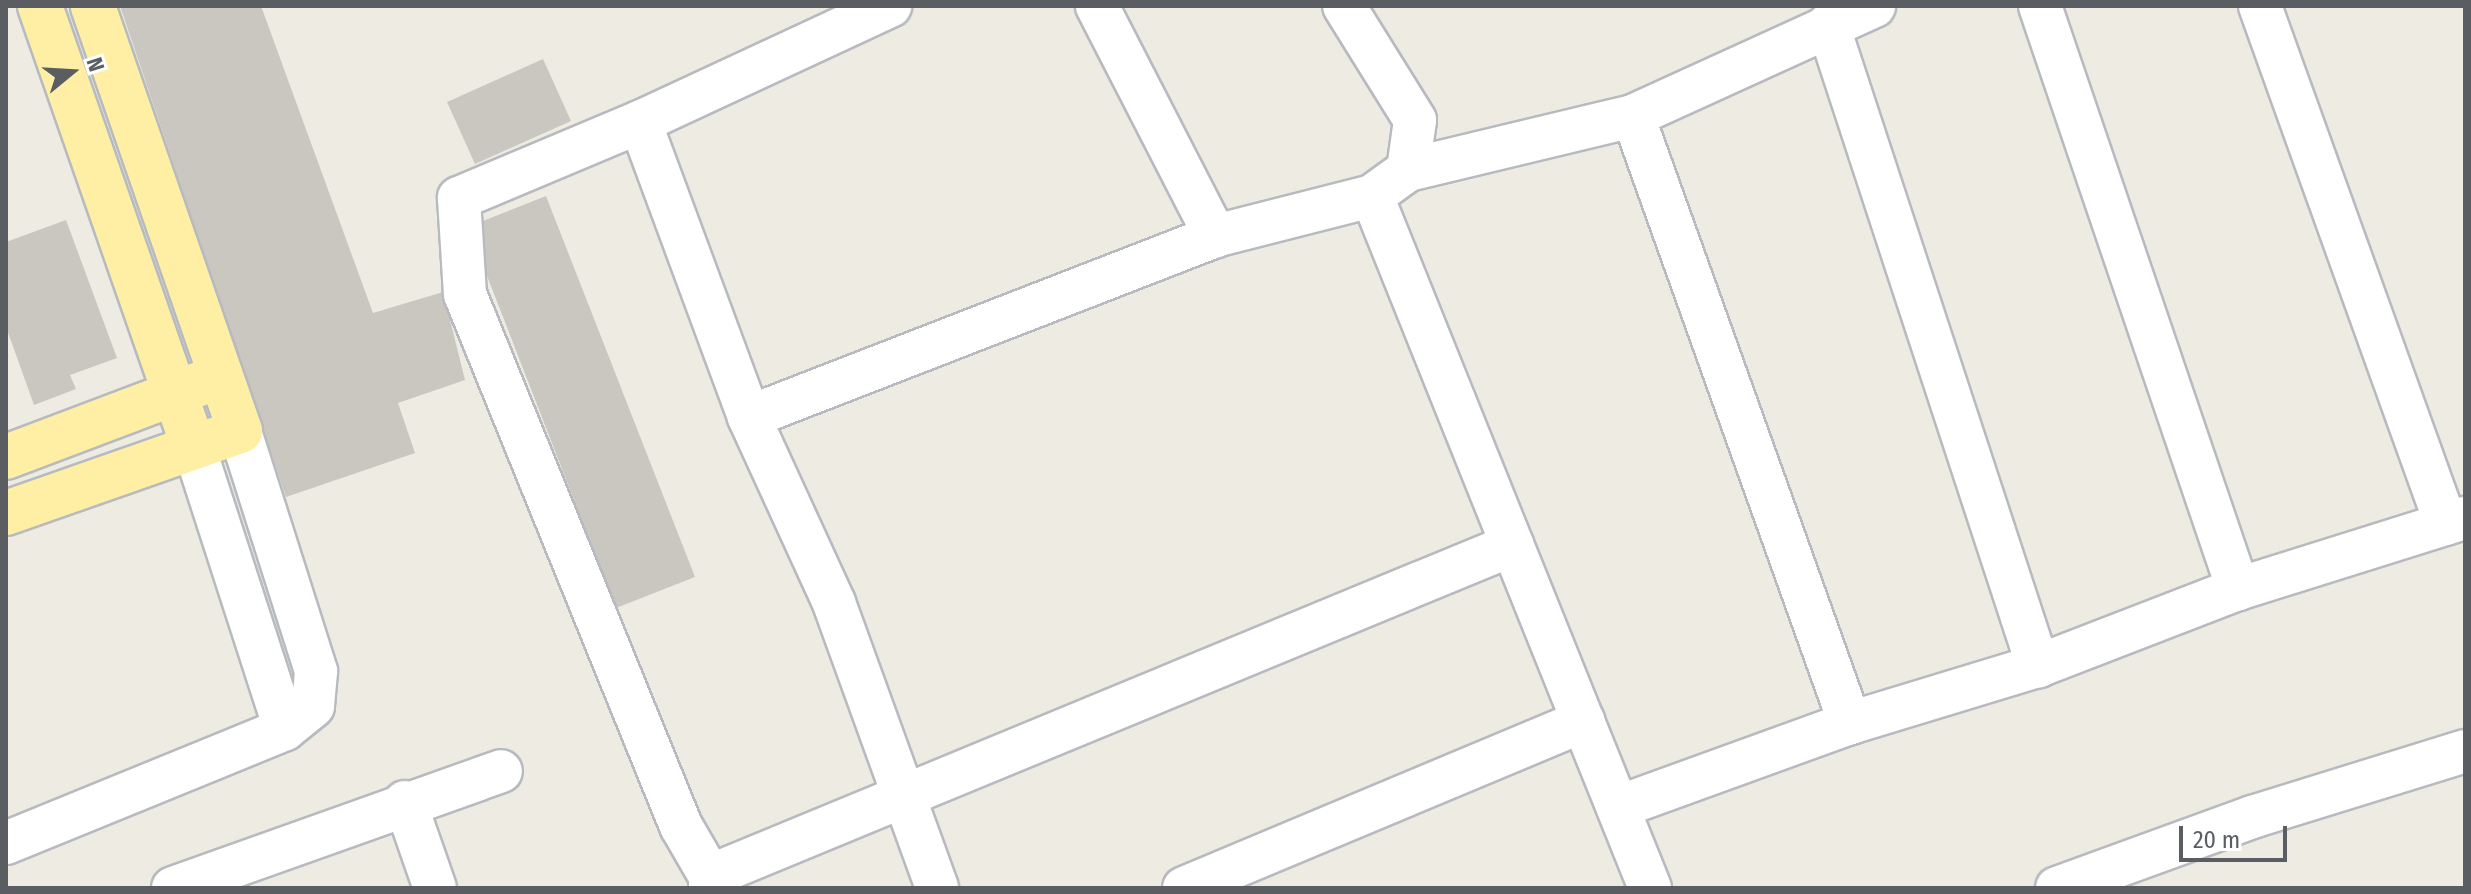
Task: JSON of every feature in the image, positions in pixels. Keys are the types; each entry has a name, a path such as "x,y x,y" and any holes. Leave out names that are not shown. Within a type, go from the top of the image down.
{"main road":[{"path":"40,6 194,447"},
{"path":"6,513 240,431 93,6"},
{"path":"6,457 221,375"}],"street":[{"path":"890,6 640,122 459,198 465,294 681,826 710,882 904,796 1512,545"},
{"path":"1097,6 1215,236"},
{"path":"1344,6 1415,120 1408,170"},
{"path":"749,417 1215,236 1372,196 1408,170 1633,116 1874,6"},
{"path":"2040,6 2238,589"},
{"path":"1618,807 1850,723 2038,666 2238,589 2456,521 2260,6"},
{"path":"1828,25 2038,666"},
{"path":"1633,116 1850,723"},
{"path":"640,122 749,417 834,603 937,888"},
{"path":"1372,196 1650,888"},
{"path":"6,843 285,729 313,706 316,671 240,431"},
{"path":"194,447 285,729"},
{"path":"1184,888 1583,721"},
{"path":"2057,888 2252,817 2465,751"},
{"path":"191,885 405,802 501,771"},
{"path":"405,802 435,888"}],"building":[{"path":"120,6 261,6 373,313 443,292 465,380 398,403 415,453 286,497"},
{"path":"543,59 571,121 475,164 447,102"},
{"path":"546,196 695,577 616,608 468,227"},
{"path":"66,220 117,358 70,375 76,389 34,405 6,327 6,242"}]}
